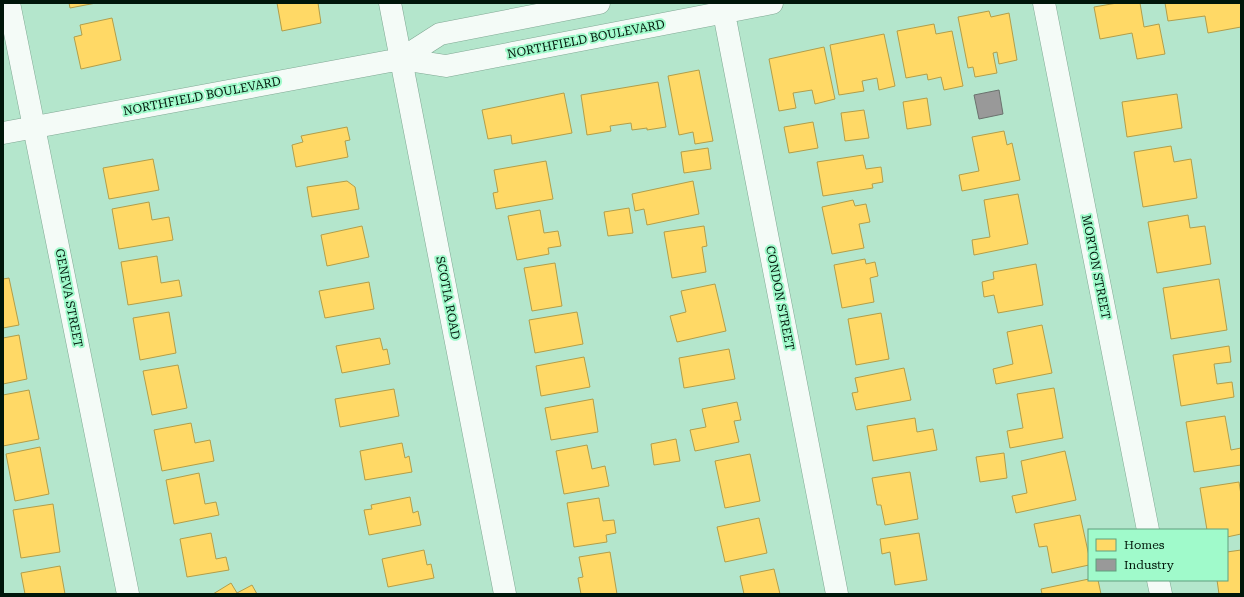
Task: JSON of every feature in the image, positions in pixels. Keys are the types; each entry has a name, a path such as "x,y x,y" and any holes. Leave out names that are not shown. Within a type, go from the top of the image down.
{"street":[{"name":"GENEVA STREET","path":"9,3 128,594"},
{"name":"SCOTIA ROAD","path":"390,3 505,594"},
{"name":"NORTHFIELD BOULEVARD","path":"401,59 440,34 599,3"},
{"name":"NORTHFIELD BOULEVARD","path":"3,132 401,59 446,66 723,8 772,3"},
{"name":"MORTON STREET","path":"1044,3 1148,529"},
{"name":"CONDON STREET","path":"723,8 837,594"},
{"path":"1158,581 1160,594"}],"building: Homes":[{"path":"69,3 96,3 70,8"},
{"path":"277,3 318,3 321,23 282,31"},
{"path":"1117,3 1140,3 1144,27 1159,24 1165,54 1137,59 1132,33 1100,39 1094,7"},
{"path":"1165,3 1241,3 1241,27 1208,33 1205,16 1168,21"},
{"path":"989,11 991,17 1009,13 1017,60 999,64 997,52 993,53 997,73 975,77 973,67 968,68 958,17"},
{"path":"112,18 121,60 81,69 74,37 82,35 80,25"},
{"path":"934,24 936,34 952,31 963,86 944,90 941,77 928,80 927,74 906,78 897,31"},
{"path":"884,34 895,86 879,90 877,78 862,81 864,91 839,95 830,45"},
{"path":"824,47 835,99 815,104 812,90 793,93 796,108 779,111 769,59"},
{"path":"699,70 713,141 695,144 693,132 679,135 668,76"},
{"path":"658,82 666,127 647,130 647,128 632,130 631,123 610,126 611,131 587,135 581,95"},
{"path":"564,93 572,133 512,144 511,135 488,139 482,110"},
{"path":"1177,94 1182,128 1127,137 1122,102"},
{"path":"927,98 931,125 907,129 903,102"},
{"path":"864,110 869,138 845,141 841,113"},
{"path":"813,122 818,148 789,153 784,127"},
{"path":"347,127 350,140 345,141 348,157 296,167 292,145 303,142 301,136"},
{"path":"1004,131 1007,145 1012,143 1020,180 962,191 959,175 979,171 972,137"},
{"path":"1171,146 1174,162 1191,159 1197,198 1143,207 1134,152"},
{"path":"708,148 711,169 684,173 681,152"},
{"path":"863,155 866,169 881,167 883,182 872,184 873,188 823,196 817,162"},
{"path":"153,159 159,190 109,199 103,168"},
{"path":"546,161 553,199 496,209 493,193 498,192 494,170"},
{"path":"347,181 355,187 359,209 312,217 307,187"},
{"path":"693,181 699,214 647,225 644,209 635,211 632,194"},
{"path":"1018,194 1028,244 974,255 972,240 990,237 984,200"},
{"path":"853,200 855,206 866,204 870,222 859,224 864,248 832,254 822,207"},
{"path":"149,202 152,220 169,217 173,240 119,249 112,209"},
{"path":"629,208 633,233 608,236 604,212"},
{"path":"540,210 544,233 558,231 561,246 548,248 549,254 517,260 508,216"},
{"path":"1188,215 1190,228 1205,226 1211,264 1157,273 1148,222"},
{"path":"362,226 369,257 327,266 321,235"},
{"path":"704,226 707,246 702,247 706,272 672,278 664,232"},
{"path":"157,256 161,283 179,280 182,296 128,305 121,262"},
{"path":"865,259 866,264 875,262 878,276 870,278 874,302 842,308 834,265"},
{"path":"555,263 562,306 532,311 524,268"},
{"path":"1036,264 1043,305 998,313 994,295 984,297 982,282 994,279 993,272"},
{"path":"9,278 19,325 3,328 3,279"},
{"path":"1219,279 1227,330 1171,339 1163,288"},
{"path":"369,282 374,309 325,318 319,291"},
{"path":"715,284 726,331 677,342 670,316 686,312 681,291"},
{"path":"169,312 176,353 140,360 133,318"},
{"path":"577,312 583,344 535,353 529,320"},
{"path":"881,313 889,359 856,365 848,319"},
{"path":"1042,325 1052,373 996,384 993,369 1013,364 1007,332"},
{"path":"19,335 27,379 3,384 3,338"},
{"path":"380,338 383,350 387,349 390,364 342,373 336,346"},
{"path":"1229,346 1231,362 1214,364 1217,384 1232,382 1234,397 1181,406 1173,355"},
{"path":"729,349 735,379 684,388 679,358"},
{"path":"584,357 590,387 541,396 536,366"},
{"path":"178,365 187,408 152,415 143,371"},
{"path":"904,368 911,400 856,410 852,393 858,392 855,378"},
{"path":"1054,388 1063,438 1010,448 1007,431 1023,428 1017,394"},
{"path":"394,389 399,416 340,427 335,399"},
{"path":"29,390 39,439 3,446 3,395"},
{"path":"593,399 598,432 551,440 545,408"},
{"path":"737,402 741,420 734,421 739,442 695,451 690,430 706,427 702,409"},
{"path":"1225,416 1231,450 1241,448 1241,465 1194,472 1186,422"},
{"path":"915,418 917,432 933,429 937,450 873,461 867,426"},
{"path":"191,423 195,443 210,440 214,461 162,471 154,430"},
{"path":"676,439 680,461 654,465 651,444"},
{"path":"402,443 405,458 409,456 412,472 365,480 360,451"},
{"path":"587,445 592,469 605,466 609,486 564,494 556,451"},
{"path":"40,447 49,494 15,501 6,454"},
{"path":"1065,451 1076,500 1016,513 1012,496 1027,493 1021,461"},
{"path":"1004,453 1007,478 980,482 976,457"},
{"path":"750,454 760,501 725,508 715,461"},
{"path":"910,472 918,519 885,525 881,505 877,505 872,478"},
{"path":"199,473 205,504 216,502 219,515 174,524 166,480"},
{"path":"1239,482 1241,495 1241,534 1228,537 1228,529 1207,529 1200,488"},
{"path":"410,497 413,513 418,511 421,525 369,535 364,510 372,509 371,505"},
{"path":"599,498 603,521 614,520 616,533 606,535 607,542 574,547 567,503"},
{"path":"53,504 60,552 21,558 13,510"},
{"path":"1080,515 1088,551 1088,565 1052,573 1047,546 1039,547 1034,524"},
{"path":"759,518 767,553 725,562 717,527"},
{"path":"211,533 216,559 226,557 229,570 187,577 180,539"},
{"path":"919,533 927,580 895,585 890,552 882,554 880,539"},
{"path":"424,550 427,565 431,564 434,578 388,587 382,559"},
{"path":"1241,550 1241,594 1219,594 1217,581 1228,581 1228,552"},
{"path":"610,552 617,594 581,594 578,578 583,577 579,557"},
{"path":"60,566 65,594 25,594 21,573"},
{"path":"774,569 780,594 744,594 740,576"},
{"path":"1088,579 1088,581 1098,581 1101,594 1042,594 1041,589"},
{"path":"231,583 237,593 252,585 257,594 213,594"}],"building: Industry":[{"path":"999,90 1003,114 979,119 974,95"}]}
